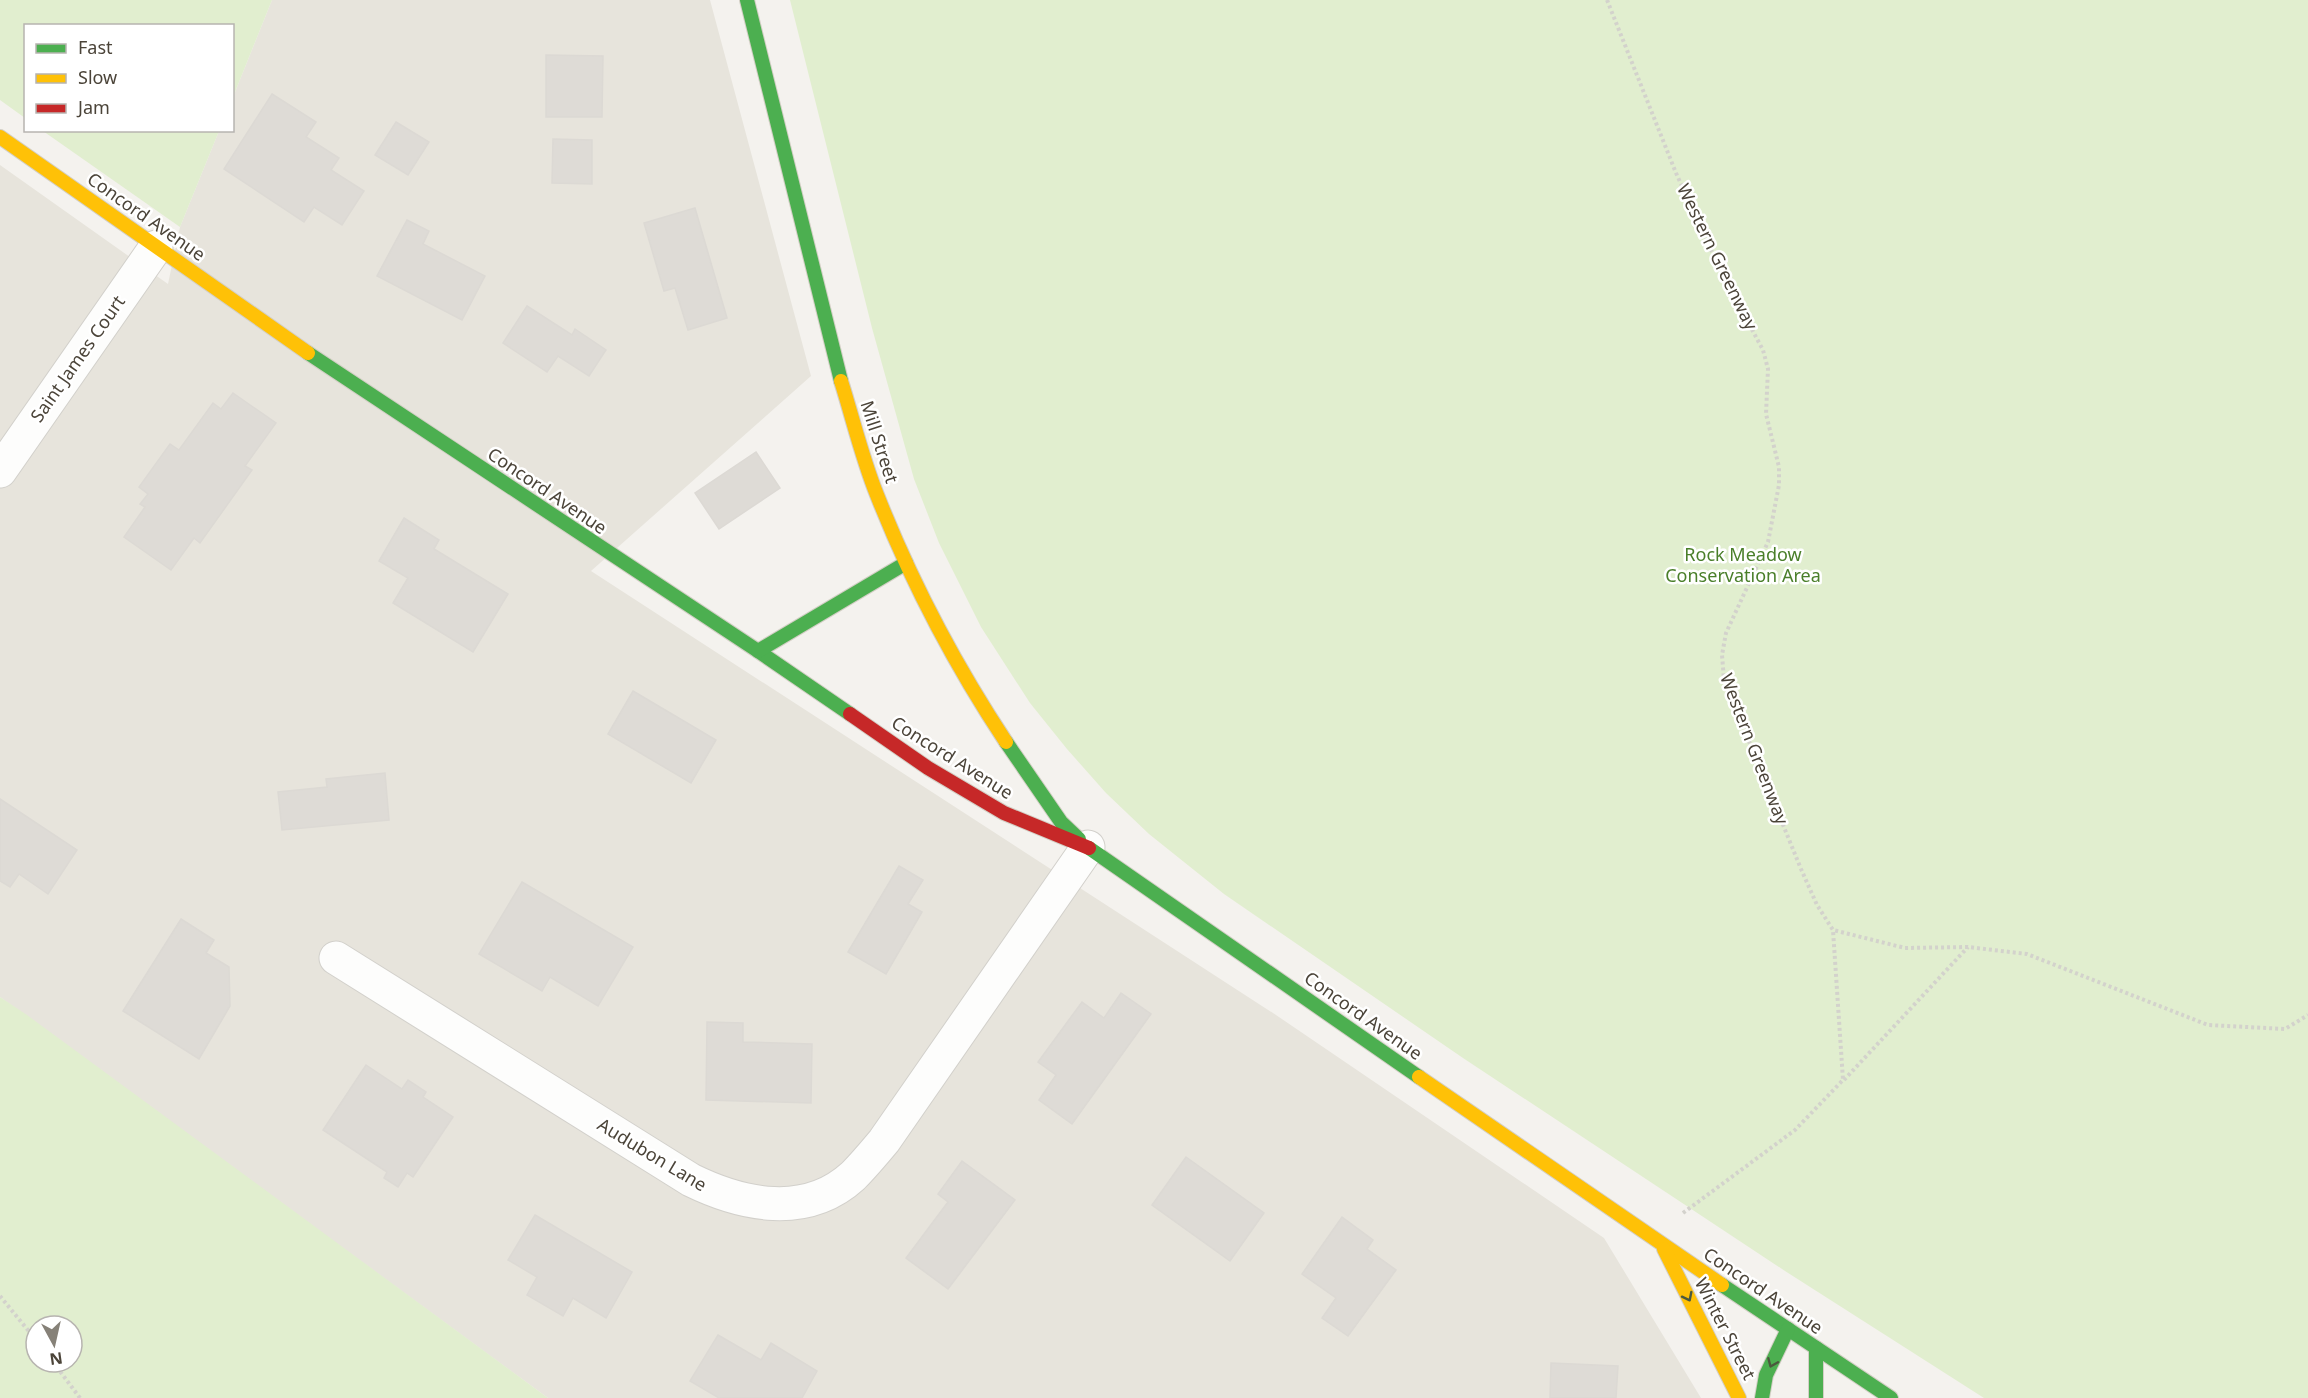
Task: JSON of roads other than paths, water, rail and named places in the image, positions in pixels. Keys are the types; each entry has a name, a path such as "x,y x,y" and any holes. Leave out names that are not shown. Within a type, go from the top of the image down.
{"main road":[{"name":"Mill Street","path":"747,0 841,380 873,484 906,563 957,662 1014,756 1061,822 1088,847"},
{"name":"Concord Avenue","path":"0,137 325,365 758,651 928,768 970,794 1032,825 1088,847 1661,1245 1891,1398"},
{"path":"758,651 906,563"},
{"name":"Winter Street","path":"1661,1245 1739,1398"},
{"path":"1762,1398 1766,1375 1788,1329"},
{"path":"1816,1348 1816,1398"}],"street":[{"name":"Saint James Court","path":"0,471 156,247"},
{"name":"Audubon Lane","path":"336,958 691,1180 716,1192 763,1204 801,1202 819,1196 852,1177 884,1141 1088,847"}],"park label":[{"name":"Rock Meadow Conservation Area","path":"1743,565"}]}
